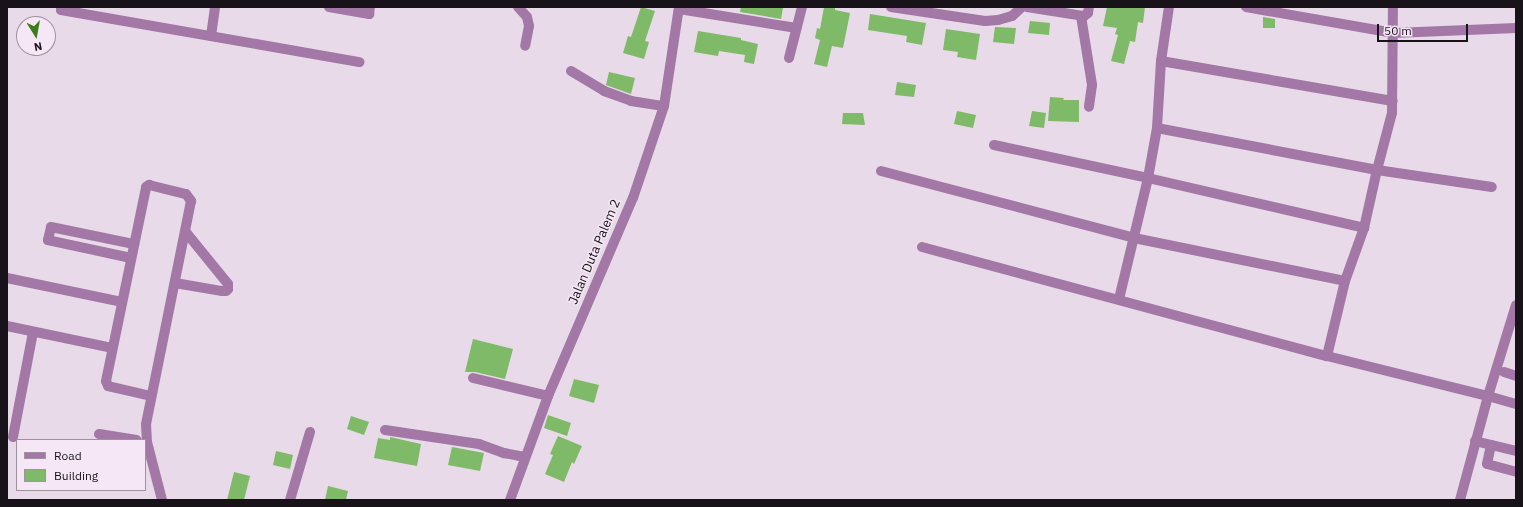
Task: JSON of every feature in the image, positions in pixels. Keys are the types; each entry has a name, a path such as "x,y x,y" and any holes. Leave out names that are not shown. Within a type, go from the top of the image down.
{"street":[{"path":"61,7 61,10 359,62"},
{"path":"211,36 215,7"},
{"path":"329,7 368,14 370,7"},
{"path":"518,7 527,17 529,26 525,46"},
{"path":"789,58 802,7"},
{"path":"891,7 985,21 998,20 1012,16 1022,7"},
{"path":"1027,7 1081,16 1086,16 1089,7"},
{"path":"1119,299 1148,178 1157,128 1161,61 1169,7"},
{"path":"1246,7 1394,33 1516,28"},
{"path":"1327,356 1345,282 1364,228 1392,113 1394,33 1393,7"},
{"path":"679,8 796,28"},
{"name":"Jalan Duta Palem 2","path":"510,500 548,396 633,198 664,106 679,8"},
{"path":"1081,16 1092,85 1089,107"},
{"path":"1161,61 1393,101"},
{"path":"571,71 604,91 631,101 664,106"},
{"path":"1157,128 1377,170 1492,187"},
{"path":"994,145 1148,178 1364,228"},
{"path":"881,171 1134,238 1345,282"},
{"path":"143,439 191,206 190,198 186,194 148,186 131,258 106,384 108,386 151,396"},
{"path":"131,258 48,240 51,226 134,244"},
{"path":"175,283 226,292 228,288 228,284 186,231"},
{"path":"922,247 1327,356 1516,404"},
{"path":"7,278 122,302"},
{"path":"1460,500 1475,441 1516,305"},
{"path":"7,326 112,348"},
{"path":"13,437 33,332"},
{"path":"1504,372 1516,376"},
{"path":"473,378 548,396"},
{"path":"7,418 15,425"},
{"path":"385,430 479,444 504,453 525,457"},
{"path":"290,500 310,432"},
{"path":"98,434 130,439"},
{"path":"1475,441 1516,451"},
{"path":"1491,445 1487,464 1516,472"},
{"path":"146,450 162,500"}],"building":[{"path":"641,7 655,11 645,41 649,42 644,59 623,53 628,36 631,37"},
{"path":"741,7 783,8 781,19 740,12"},
{"path":"824,7 835,7 835,10 850,13 843,48 832,46 827,67 814,64 820,40 815,38 817,28 820,29"},
{"path":"1107,7 1145,7 1143,23 1138,22 1135,42 1130,41 1124,64 1111,61 1118,35 1115,34 1117,28 1103,26"},
{"path":"870,14 926,23 922,45 906,42 907,36 868,30"},
{"path":"1263,17 1275,19 1275,28 1263,28"},
{"path":"1030,21 1050,23 1049,35 1028,33"},
{"path":"995,27 1016,28 1014,44 993,42"},
{"path":"946,29 980,34 976,60 957,57 958,52 943,50"},
{"path":"698,31 741,38 741,40 758,44 754,64 744,62 745,55 719,51 718,56 694,52"},
{"path":"609,72 635,78 631,94 606,85"},
{"path":"897,82 916,85 914,97 895,95"},
{"path":"1050,97 1064,98 1063,100 1079,100 1079,122 1048,121"},
{"path":"957,111 976,115 973,128 954,124"},
{"path":"1032,111 1046,113 1044,128 1029,126"},
{"path":"843,113 863,113 865,125 842,124"},
{"path":"473,339 513,349 505,379 475,372 465,372"},
{"path":"574,379 599,385 594,403 569,396"},
{"path":"548,415 571,423 567,436 544,428"},
{"path":"351,416 369,422 364,435 347,429"},
{"path":"558,436 582,446 574,464 572,462 564,482 545,474 553,455 550,454"},
{"path":"390,437 421,444 417,466 374,458 378,438 390,440"},
{"path":"452,447 484,453 480,471 448,465"},
{"path":"276,451 293,455 290,469 273,465"},
{"path":"234,472 250,476 244,500 227,500"},
{"path":"328,486 348,491 346,500 325,500"}]}
